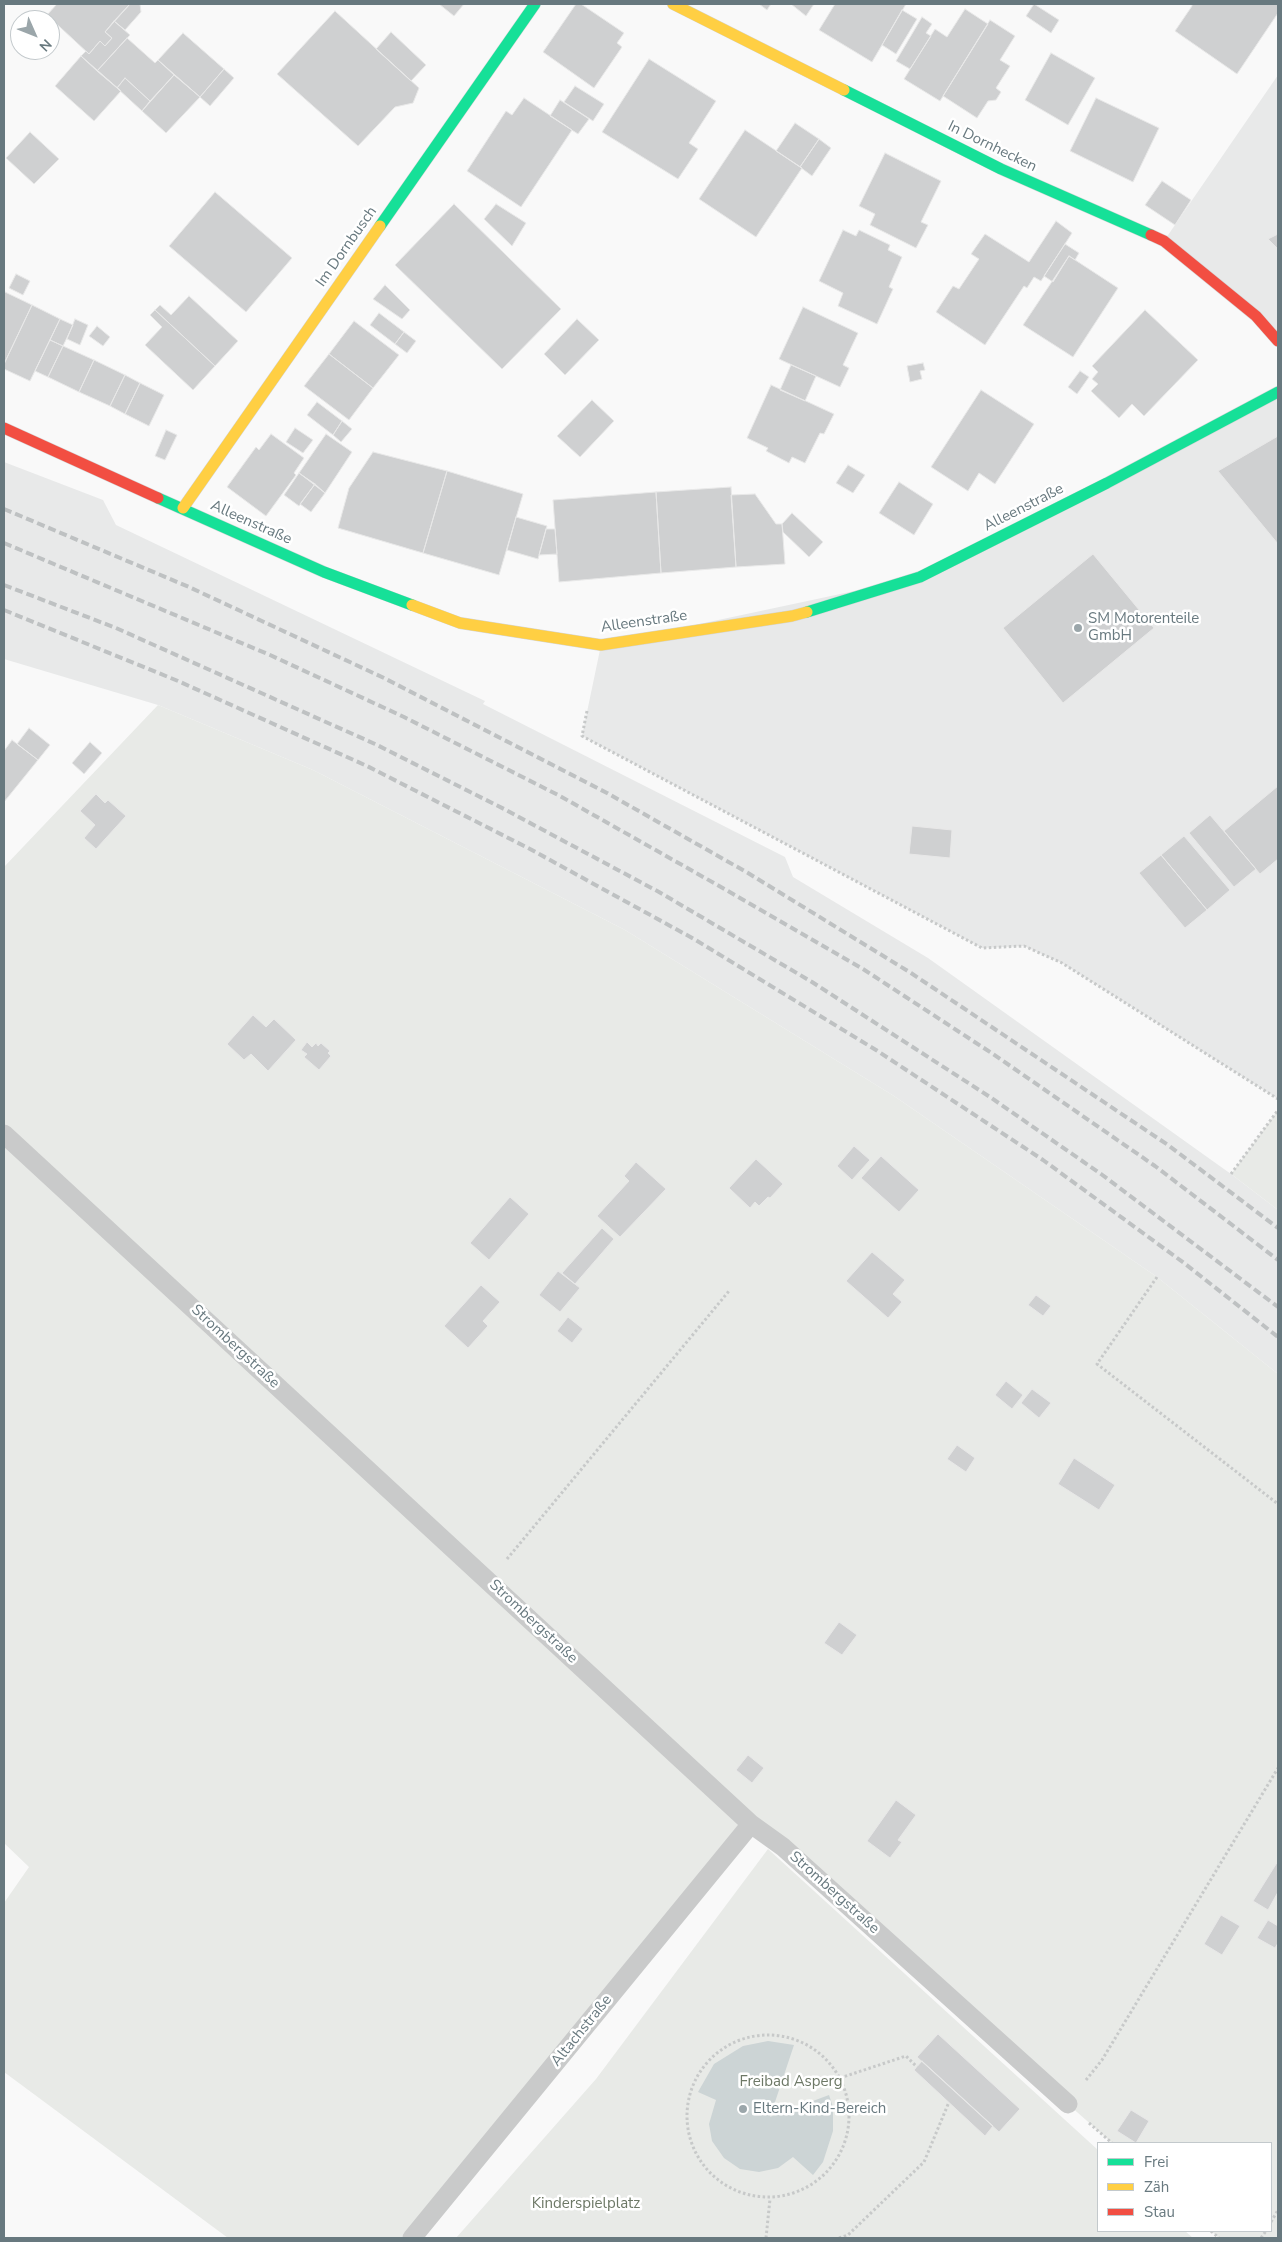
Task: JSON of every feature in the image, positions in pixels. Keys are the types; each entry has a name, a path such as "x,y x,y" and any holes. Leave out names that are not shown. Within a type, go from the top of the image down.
{"street":[{"name":"Im Dornbusch","path":"183,508 535,4"},
{"name":"In Dornhecken","path":"674,4 1000,169 1164,241 1256,316 1278,341"},
{"name":"Alleenstraße","path":"4,428 324,572 460,623 601,645 792,616 920,578 1107,483 1278,392"}],"lane":[{"name":"Strombergstraße","path":"4,1134 751,1824 783,1847 1068,2104"},
{"name":"Altachstraße","path":"412,2238 751,1824"}],"path":[{"path":"587,711 582,736 982,948 1024,946 1062,962 1278,1100"},
{"path":"1232,1174 1278,1110"},
{"path":"1157,1277 1097,1364 1278,1504"},
{"path":"489,1580 729,1291"},
{"path":"1068,2104 1102,2060 1278,1768"},
{"path":"775,2035 801,2042 824,2056 840,2078 848,2103 848,2130 839,2155 823,2176 801,2191 770,2199 748,2196 724,2185 704,2167 690,2144 686,2117 690,2090 703,2066 723,2048 748,2037 775,2035"},
{"path":"840,2078 906,2056 917,2067"},
{"path":"840,2238 848,2235 924,2162 949,2102"},
{"path":"766,2238 770,2199"}],"shaded area":[{"path":"1278,75 1278,341 1164,241"},
{"path":"1278,392 1278,1099 1062,963 1024,946 982,948 582,736 601,645 920,577"},
{"path":"4,462 103,500 116,525 485,701 483,704 785,857 793,877 928,958 1231,1174 1278,1210 1278,1374 1157,1277 894,1096 625,930 313,770 158,705 4,659"},
{"name":"Eltern-Kind-Bereich","path":"768,2041 794,2045 770,2117 829,2095 833,2107 833,2131 823,2162 813,2175 793,2157 778,2168 759,2172 740,2169 724,2158 712,2141 709,2124 716,2100 698,2092 714,2064 743,2046"}],"green space":[{"path":"158,705 313,770 625,930 894,1096 1157,1277 1278,1374 1278,2238 1219,2238 1212,2232 1272,2232 1272,2142 1111,2142 751,1824 412,2238 228,2238 4,2072 4,1903 29,1867 4,1843 4,867"},
{"path":"1278,1110 1278,1210 1231,1174"},
{"name":"Freibad Asperg","path":"768,1849 1097,2149 1097,2232 1186,2232 1193,2238 456,2238 596,2079"}],"building":[{"path":"57,4 130,4 105,32 112,38 105,46 100,41 89,54 60,27 60,10 52,10"},
{"path":"130,4 140,4 141,12 125,30 114,21"},
{"path":"439,4 464,4 454,16"},
{"path":"576,4 581,4 624,33 617,43 622,47 594,88 543,52"},
{"path":"759,4 771,4 767,10"},
{"path":"791,4 814,4 806,16"},
{"path":"835,4 906,4 872,62 819,30"},
{"path":"1034,4 1059,20 1051,33 1026,16"},
{"path":"1192,4 1278,4 1278,13 1237,74 1175,31"},
{"path":"965,9 988,24 940,101 904,79 935,29 947,37"},
{"path":"902,10 917,19 896,54 882,45"},
{"path":"335,11 419,88 413,103 395,107 358,146 277,74"},
{"path":"922,17 932,24 926,33 931,36 910,69 896,61"},
{"path":"990,20 1015,36 1000,60 1010,66 996,88 1001,92 996,100 988,101 977,118 943,96"},
{"path":"114,21 130,35 97,71 81,56 86,51 89,54 100,41 105,46 112,38 105,32"},
{"path":"391,32 426,65 411,81 376,49"},
{"path":"183,33 224,69 200,97 158,60"},
{"path":"127,38 155,63 158,60 174,75 150,101 125,78 117,88 97,71"},
{"path":"1051,53 1095,78 1068,125 1025,100"},
{"path":"81,56 121,91 94,121 55,86"},
{"path":"649,59 716,101 689,143 698,149 678,179 602,132"},
{"path":"224,69 234,78 210,106 200,97"},
{"path":"174,75 200,97 166,133 142,111"},
{"path":"125,78 150,101 142,111 117,88"},
{"path":"575,86 604,104 593,121 564,102"},
{"path":"524,98 572,130 521,207 467,171 506,111 512,115"},
{"path":"1096,98 1159,128 1133,182 1070,151"},
{"path":"560,100 589,119 578,134 550,116"},
{"path":"795,123 819,139 800,167 776,151"},
{"path":"745,130 802,168 756,237 699,199"},
{"path":"30,132 59,159 34,184 6,158"},
{"path":"819,139 831,148 812,176 800,167"},
{"path":"885,153 941,181 921,222 928,225 916,248 870,225 875,214 859,206"},
{"path":"1162,181 1191,200 1175,225 1145,205"},
{"path":"215,192 292,258 246,312 169,246"},
{"path":"454,204 561,309 502,369 395,265"},
{"path":"496,204 526,223 512,246 484,219"},
{"path":"1056,221 1072,233 1041,281 1034,277 1027,288 1024,286 985,345 936,312 953,286 959,289 979,259 971,254 985,234 1029,262"},
{"path":"843,230 856,236 859,230 890,245 888,250 902,257 889,287 893,289 877,324 838,306 843,293 819,281"},
{"path":"1278,234 1278,249 1268,239"},
{"path":"1065,244 1079,253 1075,260 1069,256 1053,282 1044,276"},
{"path":"1069,256 1118,288 1073,357 1023,325"},
{"path":"16,274 30,281 23,295 9,288"},
{"path":"385,285 410,310 402,319 373,299"},
{"path":"5,292 32,305 4,364 4,294"},
{"path":"189,296 238,341 215,366 155,310 160,305 171,315"},
{"path":"32,305 60,319 30,381 4,369 4,364"},
{"path":"803,307 858,333 843,365 849,368 840,387 779,359"},
{"path":"155,310 215,366 193,390 145,345 162,327 150,315"},
{"path":"1145,310 1198,360 1144,416 1132,404 1119,418 1091,391 1098,384 1092,379 1098,372 1092,366"},
{"path":"379,313 404,332 395,344 370,325"},
{"path":"60,319 73,325 63,346 50,340"},
{"path":"75,319 88,325 80,345 67,339"},
{"path":"577,319 599,340 565,375 544,354"},
{"path":"354,321 399,355 373,388 329,354"},
{"path":"97,326 110,337 103,346 89,336"},
{"path":"404,332 416,341 407,353 395,344"},
{"path":"50,340 63,346 48,377 35,371"},
{"path":"63,346 94,360 79,392 48,377"},
{"path":"329,354 373,388 349,420 304,386"},
{"path":"94,360 125,375 110,406 79,392"},
{"path":"923,363 925,370 920,371 922,379 910,382 907,366"},
{"path":"791,365 816,376 805,401 780,390"},
{"path":"1080,371 1089,377 1077,394 1068,387"},
{"path":"125,375 140,383 125,414 110,406"},
{"path":"140,383 164,395 149,426 125,414"},
{"path":"771,385 834,414 824,434 820,433 805,463 792,457 789,463 766,451 768,448 747,438"},
{"path":"981,390 1034,424 995,484 979,473 968,491 931,467"},
{"path":"592,400 614,421 580,457 557,436"},
{"path":"317,402 342,421 333,435 307,415"},
{"path":"342,421 352,429 341,442 333,435"},
{"path":"295,428 313,440 303,453 286,442"},
{"path":"166,430 177,435 165,460 155,456"},
{"path":"271,434 304,458 294,473 296,475 266,516 227,487 256,447 259,450"},
{"path":"326,434 352,452 325,493 299,473"},
{"path":"1278,436 1278,544 1218,471"},
{"path":"373,452 447,471 423,553 338,528 349,488"},
{"path":"848,465 865,475 853,493 836,483"},
{"path":"447,471 523,494 499,575 423,553"},
{"path":"299,473 315,484 299,506 284,495"},
{"path":"899,482 933,504 914,535 879,513"},
{"path":"315,484 325,493 311,512 300,504"},
{"path":"731,487 736,567 661,573 656,492"},
{"path":"656,492 661,573 559,582 553,500"},
{"path":"755,494 776,524 782,524 785,564 736,567 731,495"},
{"path":"792,513 823,542 809,557 783,532 782,524"},
{"path":"516,517 547,526 538,559 507,550"},
{"path":"546,529 555,529 557,554 539,555"},
{"name":"SM Motorenteile GmbH","path":"1093,554 1154,628 1063,703 1003,628"},
{"path":"29,728 50,745 38,760 17,744"},
{"path":"12,740 38,760 4,802 4,751"},
{"path":"90,742 102,753 84,774 72,763"},
{"path":"1278,786 1278,859 1260,874 1224,831"},
{"path":"96,794 105,803 108,800 126,816 96,849 84,838 95,825 80,811"},
{"path":"1210,815 1256,869 1234,887 1189,833"},
{"path":"912,826 952,830 950,858 909,854"},
{"path":"1184,836 1230,890 1207,910 1161,855"},
{"path":"1161,855 1207,910 1185,928 1139,873"},
{"path":"253,1015 266,1027 274,1019 296,1040 268,1071 251,1054 244,1060 227,1044"},
{"path":"307,1042 312,1047 316,1043 318,1046 321,1043 330,1051 328,1053 331,1056 319,1070 304,1057 307,1054 301,1050"},
{"path":"854,1146 870,1160 852,1180 837,1166"},
{"path":"881,1156 919,1190 899,1212 861,1178"},
{"path":"756,1159 783,1184 770,1198 768,1197 759,1206 755,1202 750,1208 729,1188"},
{"path":"636,1162 666,1189 620,1237 597,1216 629,1181 624,1176"},
{"path":"510,1197 529,1214 489,1260 470,1243"},
{"path":"602,1228 614,1239 575,1284 562,1273"},
{"path":"872,1252 905,1280 893,1294 902,1302 888,1318 846,1281"},
{"path":"558,1271 580,1288 560,1312 539,1295"},
{"path":"481,1285 500,1302 483,1321 488,1326 468,1348 444,1326"},
{"path":"1036,1295 1051,1306 1043,1316 1028,1305"},
{"path":"568,1317 583,1329 572,1343 557,1331"},
{"path":"1006,1381 1023,1395 1012,1409 995,1395"},
{"path":"1032,1389 1051,1403 1039,1418 1021,1403"},
{"path":"957,1445 975,1458 966,1472 947,1459"},
{"path":"1074,1458 1115,1485 1099,1510 1058,1484"},
{"path":"839,1622 857,1635 842,1655 824,1643"},
{"path":"748,1755 764,1768 752,1783 736,1770"},
{"path":"896,1800 916,1815 898,1840 902,1842 890,1858 867,1841"},
{"path":"1278,1861 1278,1892 1268,1910 1253,1901"},
{"path":"1221,1915 1240,1926 1222,1955 1204,1944"},
{"path":"1268,1920 1278,1926 1278,1943 1275,1948 1257,1938"},
{"path":"938,2034 1020,2109 999,2132 917,2057"},
{"path":"922,2061 993,2126 985,2136 914,2070"},
{"path":"1131,2110 1149,2121 1137,2142 1117,2131"}],"railway":[{"path":"4,509 189,587 384,678 607,793 748,873 911,973 1168,1145 1278,1228"},
{"path":"4,543 270,655 404,717 560,796 863,969 993,1054 1155,1166 1278,1260"},
{"path":"4,585 116,628 375,744 504,809 659,892 812,982 990,1097 1101,1174 1278,1307"},
{"path":"4,610 178,681 367,766 530,849 694,939 876,1050 1043,1160 1184,1263 1278,1337"}],"traffic: fast":[{"path":"380,226 535,4"},
{"path":"844,90 1001,169 1151,235"},
{"path":"807,612 920,577 1107,483 1278,392"},
{"path":"158,498 324,572 412,605"}],"traffic: slow":[{"path":"673,4 844,90"},
{"path":"183,508 380,226"},
{"path":"412,605 460,623 601,645 792,616 807,612"}],"traffic: jam":[{"path":"1151,235 1164,241 1256,316 1278,341"},
{"path":"4,428 158,498"}],"place":[{"name":"SM Motorenteile GmbH","path":"1078,628"},
{"name":"Eltern-Kind-Bereich","path":"743,2109"}],"park label":[{"name":"Kinderspielplatz","path":"586,2204"}]}
